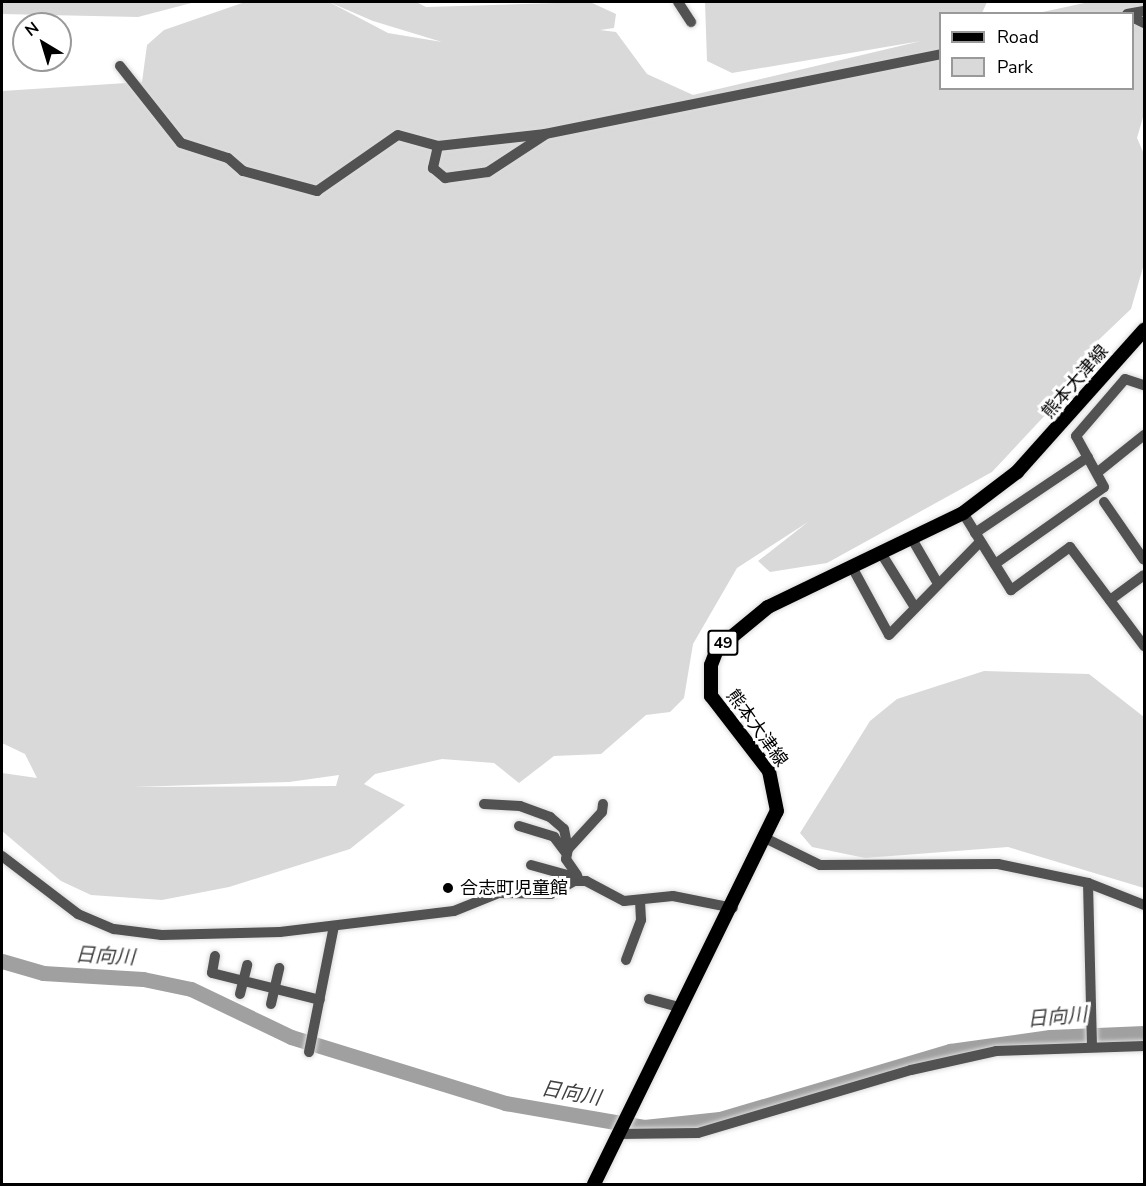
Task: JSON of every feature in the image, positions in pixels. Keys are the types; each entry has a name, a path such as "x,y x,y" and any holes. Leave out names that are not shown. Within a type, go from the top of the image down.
{"main road":[{"name":"熊本大津線","path":"594,1185 767,839 777,811 776,786 719,711 711,696 711,665 729,636 768,607 963,513 1031,458 1144,330"}],"street":[{"path":"678,2 691,22"},
{"path":"120,66 181,143 228,158 243,171 317,191 398,135 438,146 547,134 939,54"},
{"path":"438,146 433,168 445,178 488,172 547,134"},
{"path":"995,564 1104,488 1098,472 1076,436 1125,379 1144,385"},
{"path":"1098,472 1144,435"},
{"path":"852,567 889,635 978,538 1088,457"},
{"path":"1104,502 1144,560"},
{"path":"963,513 1011,590 1070,547 1144,646"},
{"path":"912,539 937,582"},
{"path":"882,554 914,606"},
{"path":"1110,600 1144,575"},
{"path":"484,804 520,806 550,817 564,829 568,852 578,878"},
{"path":"568,852 602,812 603,804"},
{"path":"519,826 554,837 568,852"},
{"path":"767,839 820,865 998,864 1088,883 1144,905"},
{"path":"2,856 54,900 114,929 162,935 334,926 454,911 499,893 538,897 578,878"},
{"path":"531,865 578,878 624,901 689,897 733,908"},
{"path":"1088,883 1092,1046"},
{"path":"626,960 641,920 640,901"},
{"path":"309,1053 334,926"},
{"path":"215,956 212,973 320,1000"},
{"path":"240,994 247,965"},
{"path":"271,1004 279,968"},
{"path":"649,999 682,1008"},
{"path":"619,1132 698,1133 911,1070 996,1051 1144,1046"}],"green space":[{"path":"2,2 195,2 138,17 72,16 72,12 2,14"},
{"path":"245,2 329,2 416,2 426,7 590,2 616,14 614,28 600,30 616,32 647,74 693,95 921,41 732,73 707,61 705,2 987,2 982,12 939,12 939,90 1134,90 1134,12 1043,12 1089,2 1144,2 1144,114 1137,138 1144,154 1144,264 1131,309 1087,351 1049,411 992,472 827,563 770,572 758,561 808,522 737,568 693,644 684,698 670,712 646,715 601,754 554,756 519,783 494,763 442,759 375,774 364,784 405,805 350,849 229,887 162,900 91,895 61,881 2,831 2,773 37,778 25,754 2,743 2,91 142,82 147,45 164,30","holes":["329,2 373,21 442,42 388,33","339,775 336,786 133,787 289,782"]},
{"path":"984,671 1089,674 1144,717 1144,888 1008,847 865,858 812,847 800,833 870,721 897,699"}],"waterway":[{"name":"日向川","path":"2,961 43,973 143,979 191,989 291,1037 505,1103 644,1127 720,1119 950,1051 1050,1037 1144,1033"}],"place":[{"name":"合志町児童館","path":"448,888"}]}
